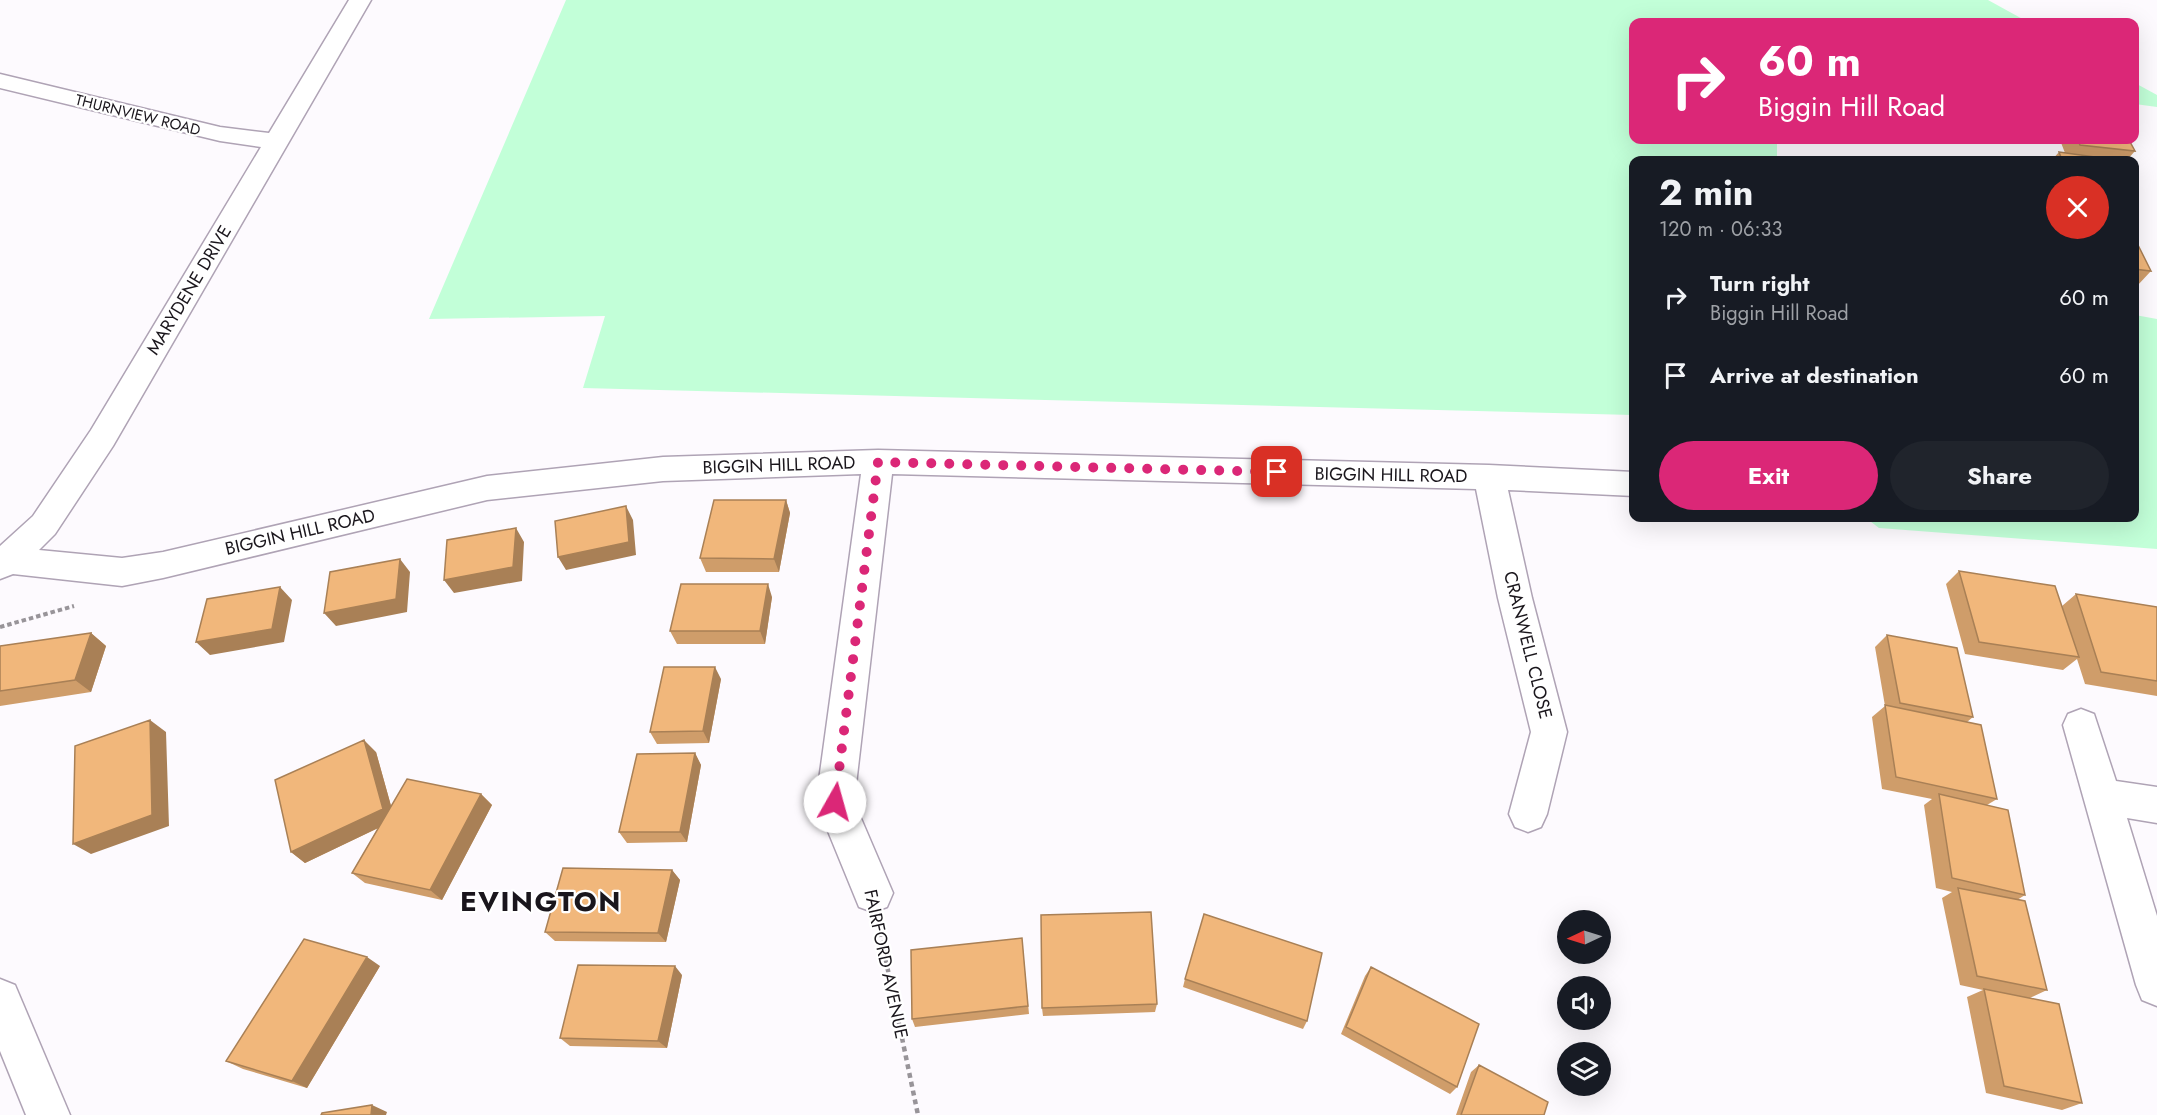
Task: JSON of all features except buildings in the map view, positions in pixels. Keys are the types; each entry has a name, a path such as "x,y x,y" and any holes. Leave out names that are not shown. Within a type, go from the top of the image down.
{"street":[{"name":"MARYDENE DRIVE","path":"4,563 44,525 102,438 360,0"},
{"name":"THURNVIEW ROAD","path":"0,81 220,134 277,141"},
{"name":"BIGGIN HILL ROAD","path":"4,563 122,572 163,565 487,488 663,469 878,462 1489,477 1629,484"},
{"name":"FAIRFORD AVENUE","path":"873,893 835,802 878,462"},
{"name":"CRANWELL CLOSE","path":"1489,477 1515,598 1549,732 1528,813"},
{"path":"2081,725 2157,985"},
{"path":"2103,796 2157,805"},
{"path":"0,1000 48,1115"}],"path":[{"name":"FAIRFORD AVENUE","path":"873,893 918,1115"}],"green space":[{"path":"566,0 1988,0 2021,18 1629,18 1629,144 1777,144 1777,156 1629,156 1629,415 583,388 605,316 429,319"},
{"path":"2139,85 2157,95 2157,107 2139,105"},
{"path":"2139,316 2157,319 2157,549 1879,528 1871,522 2139,522"}],"district":[{"name":"EVINGTON","path":"541,901"}],"route":[{"path":"835,802 878,462 1277,472"}]}
